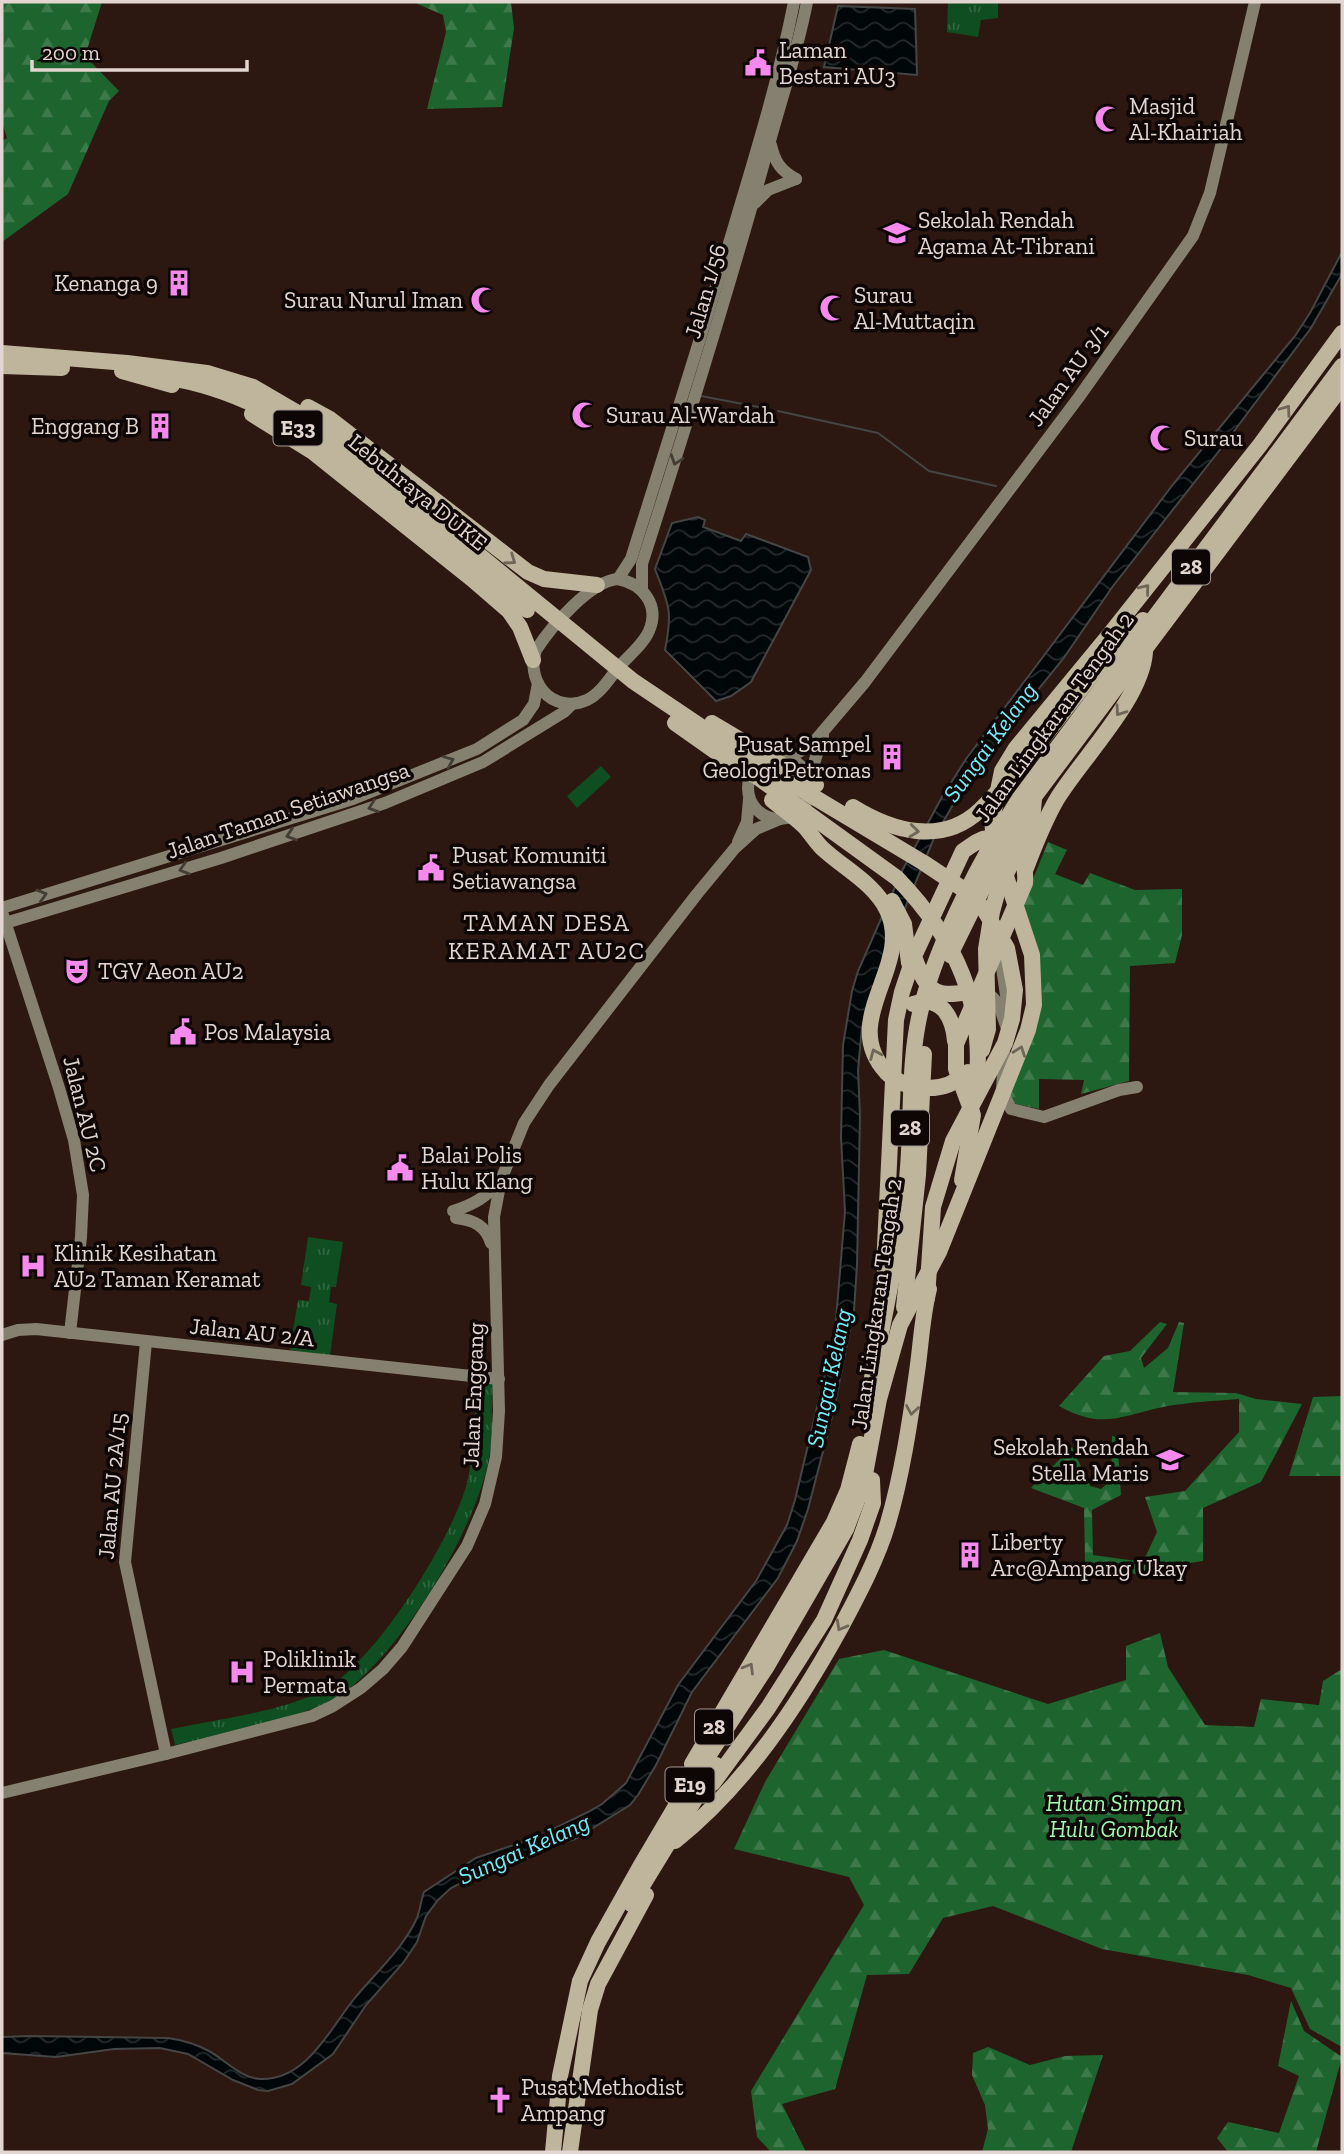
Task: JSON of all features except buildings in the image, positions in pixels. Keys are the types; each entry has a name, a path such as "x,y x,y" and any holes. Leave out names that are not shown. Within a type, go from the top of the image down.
{"highway":[{"path":"958,1205 1013,1072 1034,1005 1032,955 994,840 992,820 1002,771 1016,748 1227,487 1342,333"},
{"name":"Lebuhraya DUKE","path":"2,353 127,363 208,373 253,387 325,429 633,681 680,714 956,884 984,908 1007,948 1015,990 1012,1020 1005,1043 953,1141 933,1207 927,1298"},
{"name":"Lebuhraya DUKE","path":"2,366 122,370 180,379 226,392 260,406 328,449 628,690 719,754"},
{"name":"Jalan Lingkaran Tengah 2","path":"544,2152 559,2028 575,1974 589,1941 834,1522 848,1490 908,1212 907,1179 915,1043 929,979 955,919 998,832 1041,770 1342,366"},
{"path":"122,370 223,400 255,415 313,452 509,611 520,627 533,660"},
{"name":"Jalan Lingkaran Tengah 2","path":"561,2152 570,2066 582,2006 592,1974 606,1944 841,1554 853,1532 872,1479 904,1304 908,1212 925,1047 930,1013 947,960 1009,835 1034,797 1342,386"},
{"path":"253,387 279,392 330,419 528,572 544,579 597,585"},
{"path":"887,1301 883,1265 896,1020 914,956 970,835 1112,649 1172,592"},
{"path":"956,1044 1025,883 1026,869 1057,800 1134,691 1144,666 1145,650"},
{"path":"680,714 702,717 863,814 905,831 924,833 963,823 980,811 1029,757"},
{"path":"719,754 756,776 897,878 929,914 950,946 962,969 970,995 979,1063 975,1107 958,1205"},
{"path":"719,754 804,826 854,862 885,889 904,924 908,940 905,1025 915,1043"},
{"path":"811,785 827,812 885,857"},
{"path":"1009,785 1010,808 1022,814 1031,813 1057,800"},
{"path":"804,826 821,846 872,890 888,911 893,939 892,955 869,1023 871,1046 878,1063 898,1082 916,1087 940,1087 965,1075 984,1048 988,1030 986,948 992,912 998,890 1032,822 1034,797"},
{"path":"785,818 815,817 885,857 926,883 936,909"},
{"path":"963,851 979,840 1002,839 1014,846 1026,869"},
{"path":"926,883 951,877"},
{"path":"914,956 925,982 932,989 945,994 977,990"},
{"path":"666,1848 698,1822 749,1766 788,1717 817,1671 863,1587 887,1525 911,1415 927,1298 975,1121 956,1069 956,1044 950,1017 939,1006 929,1002 916,1002 907,1007 896,1020"},
{"name":"E19","path":"553,2152 560,2076 580,1981 598,1942 647,1855 680,1799 767,1666 846,1528 863,1485 879,1399 900,1325 939,1252 958,1205"},
{"path":"824,1620 860,1540 873,1503 872,1479"},
{"path":"824,1620 844,1597 873,1539 885,1505 894,1495"},
{"name":"E19","path":"570,2152 582,2048 598,1984 692,1811 768,1708 824,1620"}],"main road":[{"name":"Jalan 1/56","path":"618,579 631,559 717,285 760,139 794,2"},
{"name":"Jalan 1/56","path":"572,704 594,696 646,636 652,613 649,600 642,590 642,564 697,395 797,50 807,2"},
{"name":"Jalan AU 3/1","path":"781,756 799,752 814,742 880,662 1079,397 1193,236 1210,193 1255,2"},
{"path":"750,211 759,197 768,190 796,179 782,172 777,165 770,141"},
{"path":"572,704 549,697 534,675 533,660 541,642 589,590 597,585 618,579 642,590"},
{"name":"Jalan Taman Setiawangsa","path":"3,916 353,799 477,750 523,720 534,704 538,683"},
{"name":"Jalan Taman Setiawangsa","path":"3,916 34,914 221,858 384,803 483,762 564,712 572,704"},
{"name":"Jalan AU 3/1","path":"811,785 815,760 826,729"},
{"path":"781,756 804,768 811,785 803,808 785,818 761,814 749,798 749,778 754,769 761,762 781,756"},
{"name":"Jalan Enggang","path":"735,848 747,822 749,798"},
{"name":"Jalan Enggang","path":"2,1793 312,1716 352,1694 383,1669 419,1622 478,1525 491,1482 496,1458 499,1379 494,1217 501,1180 524,1122 539,1098 735,848 756,829 785,818"},
{"path":"15,952 18,931 34,914"},
{"name":"Jalan AU 2C","path":"3,916 64,1105 74,1140 83,1195 70,1333"},
{"path":"2,939 15,952"},
{"path":"996,948 1007,992 1008,1031 1001,1074 1002,1091 1011,1109 1044,1117 1119,1090 1137,1087"},
{"path":"977,990 994,997 1000,1003 1008,1031"},
{"path":"495,1257 488,1233 482,1227 455,1215 493,1190 501,1180"},
{"name":"Jalan AU 2/A","path":"2,1335 27,1329 499,1379"},
{"name":"Jalan AU 2A/15","path":"146,1342 125,1562 166,1754"}],"green space":[{"path":"2,2 102,2 85,56 119,91 109,101 68,194 2,242 2,141 7,138 2,122"},
{"path":"413,2 511,2 514,28 502,107 427,109 446,32 443,15"},
{"path":"948,2 998,2 998,18 981,20 978,37 947,32"},
{"path":"601,766 611,777 577,808 567,796"},
{"path":"1048,842 1067,850 1055,874 1083,885 1090,873 1135,890 1182,889 1182,935 1175,963 1130,966 1129,1081 1081,1094 1084,1080 1039,1079 1039,1109 1012,1103 1009,1090 1038,996 1022,906"},
{"path":"308,1237 343,1242 336,1287 331,1287 329,1302 337,1304 330,1356 290,1350 298,1300 309,1301 311,1287 301,1285"},
{"path":"1160,1322 1167,1324 1141,1358 1144,1368 1168,1348 1179,1322 1184,1323 1173,1392 1236,1393 1256,1399 1302,1404 1261,1482 1203,1508 1203,1561 1183,1564 1181,1576 1094,1572 1085,1564 1084,1508 1031,1488 1072,1447 1090,1486 1101,1489 1111,1480 1112,1436 1117,1437 1121,1495 1092,1510 1093,1555 1143,1562 1157,1532 1145,1497 1185,1491 1239,1432 1239,1399 1172,1405 1111,1419 1087,1418 1059,1406 1104,1356 1130,1351"},
{"path":"477,1383 492,1383 491,1444 479,1493 466,1525 429,1594 383,1656 358,1681 328,1703 260,1726 175,1745 171,1729 266,1710 320,1692 341,1678 386,1630 428,1567 459,1507 472,1458"},
{"path":"1342,1396 1342,1476 1289,1476 1313,1397"},
{"name":"Hutan Simpan Hulu Gombak","path":"1160,1633 1168,1667 1205,1725 1254,1727 1261,1699 1319,1705 1323,1681 1342,1669 1342,2047 1310,2029 1291,1988 1248,1975 1102,1949 993,1906 943,1918 909,1974 867,1975 835,2089 782,2104 806,2152 771,2152 757,2137 751,2091 864,1905 849,1877 734,1849 765,1782 839,1659 884,1650 1048,1704 1126,1680 1126,1646"},
{"path":"1291,2001 1304,2031 1342,2057 1316,2152 1228,2152 1217,2138 1228,2122 1279,2133 1299,2076 1278,2066"},
{"path":"988,2047 1030,2065 1065,2056 1103,2055 1071,2152 982,2152 988,2129 985,2105 972,2075 973,2053"}],"water":[{"path":"838,6 915,9 917,75 824,67"},
{"name":"Sungai Kelang","path":"1342,252 1342,274 1311,328 1113,586 1063,659 1003,733 959,794 934,838 876,978 862,1027 858,1070 860,1116 854,1310 833,1413 808,1509 797,1541 778,1578 692,1692 638,1795 630,1805 575,1839 530,1857 490,1868 451,1888 426,1916 417,1942 403,1963 366,2005 333,2054 292,2084 268,2091 258,2090 233,2080 188,2054 160,2048 114,2049 56,2057 2,2053 2,2037 168,2038 204,2049 253,2078 276,2077 291,2072 315,2051 354,1999 404,1940 417,1918 424,1892 476,1858 537,1837 588,1812 602,1804 626,1783 678,1685 756,1581 787,1525 795,1500 835,1332 845,1211 841,1137 843,1045 852,991 858,971 903,869 966,759 1174,483 1295,336"},
{"path":"698,517 705,520 703,527 741,541 746,534 808,557 811,570 751,682 731,696 716,701 665,650 669,626 668,608 655,569 672,523"}],"waterway":[{"path":"701,396 769,409"},
{"path":"778,411 878,433 929,471 996,486"}],"place":[{"name":"Laman Bestari AU3","path":"758,63"},
{"name":"Masjid Al-Khairiah","path":"1108,119"},
{"name":"Sekolah Rendah Agama At-Tibrani","path":"897,233"},
{"name":"Kenanga 9","path":"179,283"},
{"name":"Surau Nurul Iman","path":"484,300"},
{"name":"Surau Al-Muttaqin","path":"833,308"},
{"name":"Surau Al-Wardah","path":"585,415"},
{"name":"Enggang B","path":"160,426"},
{"name":"Surau","path":"1163,438"},
{"name":"Pusat Sampel Geologi Petronas","path":"892,757"},
{"name":"Pusat Komuniti Setiawangsa","path":"431,868"},
{"name":"TGV Aeon AU2","path":"77,971"},
{"name":"Pos Malaysia","path":"183,1032"},
{"name":"Balai Polis Hulu Klang","path":"400,1168"},
{"name":"Klinik Kesihatan AU2 Taman Keramat","path":"33,1266"},
{"name":"Sekolah Rendah Stella Maris","path":"1170,1460"},
{"name":"Liberty Arc@Ampang Ukay","path":"970,1555"},
{"name":"Poliklinik Permata","path":"242,1672"},
{"name":"Pusat Methodist Ampang","path":"500,2100"}],"district":[{"name":"TAMAN DESA KERAMAT AU2C","path":"547,937"}]}
